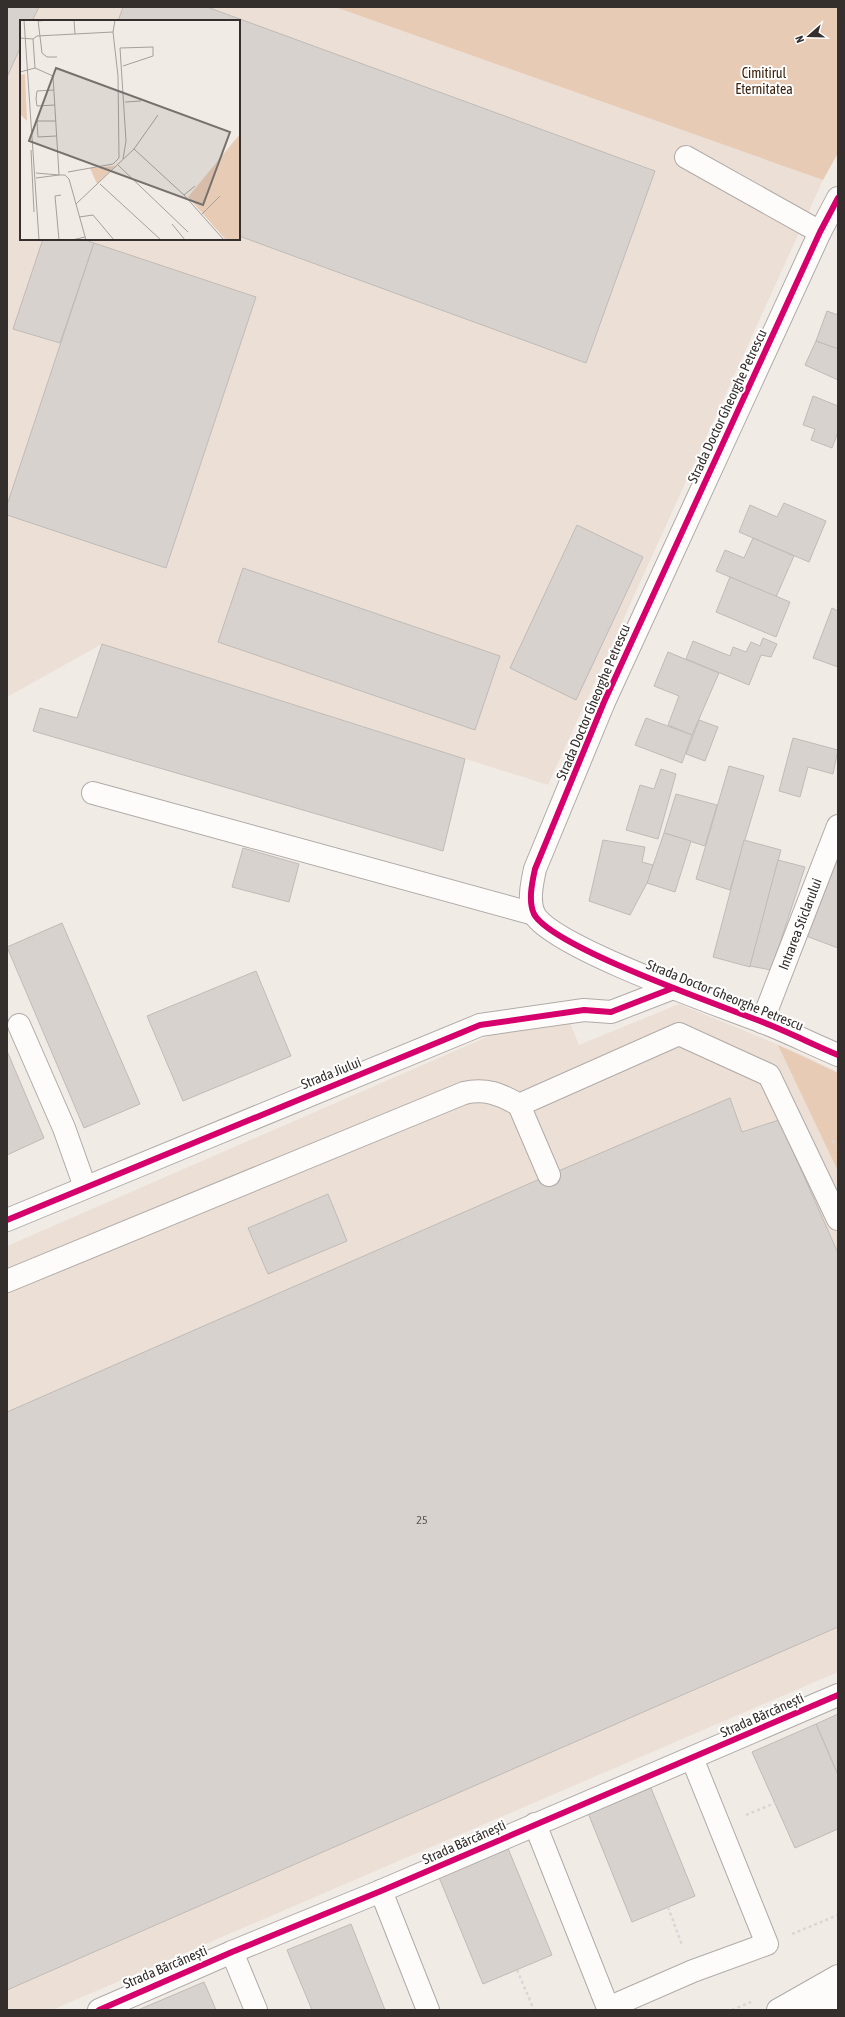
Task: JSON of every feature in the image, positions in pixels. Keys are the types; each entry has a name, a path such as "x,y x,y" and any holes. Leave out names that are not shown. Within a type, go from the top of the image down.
{"street":[{"path":"686,157 820,232"},
{"name":"Strada Doctor Gheorghe Petrescu","path":"838,198 820,232 604,702 535,869 531,892 534,914 547,928 578,946 673,988 762,1022 838,1055"},
{"path":"93,793 534,914"},
{"name":"Intrarea Sticlarului","path":"762,1022 838,826"},
{"name":"Strada Jiului","path":"7,1220 480,1025 584,1010 611,1012 673,988"},
{"path":"19,1025 64,1128 85,1187"},
{"path":"519,1106 679,1034 769,1075 838,1219"},
{"path":"7,1281 464,1093 478,1089 506,1097 519,1106 549,1175"},
{"name":"Strada Bărcănești","path":"99,2010 232,1952 381,1891 838,1694"},
{"path":"535,1824 608,2008 693,1971 767,1944 721,1826 692,1758"},
{"path":"381,1891 428,2010"},
{"path":"232,1952 256,2010"},
{"path":"778,2010 838,1976"},
{"path":"798,2010 838,1998"}],"path":[{"path":"721,1826 775,1804"},
{"path":"668,1907 693,1971"},
{"path":"767,1944 838,1915"},
{"path":"517,1970 534,2010"},
{"path":"732,2010 746,2004"}],"shaded area":[{"path":"7,7 335,7 823,180 548,785 102,644 7,697"},
{"path":"679,1004 796,1052 838,1072 838,1672 52,2010 7,2010 7,1246 496,1033 568,1018 579,1045"}],"green space":[{"name":"Cimitirul Eternitatea","path":"335,7 838,7 838,153 823,180"},
{"path":"778,1045 838,1073 838,1171"}],"building":[{"path":"7,7 39,7 32,20 20,20 20,48 7,77"},
{"path":"123,7 207,7 655,171 586,363 240,236 240,20 118,20"},
{"path":"43,240 86,240 94,243 60,343 13,329"},
{"path":"94,243 256,297 166,568 7,515 7,505"},
{"path":"827,311 838,315 838,349 816,341"},
{"path":"816,341 838,349 838,380 805,365"},
{"path":"813,396 838,406 838,432 832,448 811,440 815,429 803,425"},
{"path":"784,503 826,521 809,562 739,532 750,505 777,517"},
{"path":"577,525 643,557 576,700 510,668"},
{"path":"753,538 794,556 776,597 716,571 725,550 744,558"},
{"path":"243,568 500,656 475,730 218,642"},
{"path":"730,577 790,602 776,637 716,612"},
{"path":"832,608 838,611 838,667 813,658"},
{"path":"763,638 777,644 771,657 761,655 749,685 686,659 693,641 730,656 733,647 746,652 751,642 760,646"},
{"path":"102,644 465,759 443,851 33,731 40,708 77,718"},
{"path":"668,652 719,673 692,735 668,725 679,696 654,686"},
{"path":"646,718 692,735 682,763 635,745"},
{"path":"699,720 718,727 705,761 686,754"},
{"path":"793,738 838,750 833,774 808,767 800,797 779,791"},
{"path":"729,766 764,776 730,890 696,879"},
{"path":"661,769 676,774 658,839 626,830 640,785 654,789"},
{"path":"676,794 717,805 705,846 664,833"},
{"path":"664,833 691,841 675,892 647,883"},
{"path":"603,840 645,847 642,862 653,865 647,883 630,915 589,901"},
{"path":"744,840 781,850 750,967 713,957"},
{"path":"243,848 299,864 289,902 232,887"},
{"path":"838,855 838,948 806,936"},
{"path":"778,860 805,867 771,970 750,966"},
{"path":"62,923 140,1104 84,1128 7,947"},
{"path":"256,971 291,1056 183,1101 147,1016"},
{"path":"7,1051 44,1138 7,1155"},
{"path":"730,1098 742,1132 779,1120 838,1253 838,1627 7,1990 7,1412 549,1175"},
{"path":"328,1194 347,1241 268,1274 248,1228"},
{"path":"838,1714 838,1775 816,1724"},
{"path":"816,1724 838,1775 838,1829 795,1848 752,1752"},
{"path":"651,1788 695,1896 632,1922 588,1813"},
{"path":"507,1846 552,1955 483,1984 438,1875"},
{"path":"351,1924 385,2010 312,2010 287,1950"},
{"path":"204,1982 216,2010 138,2010"}],"cycle path":[{"path":"838,198 820,232 604,702 535,869 531,898 534,914 547,927 571,942 638,974 770,1025 838,1055"},
{"path":"7,1220 480,1025 584,1010 611,1012 673,988"},
{"path":"99,2010 232,1952 381,1891 838,1695"}]}
